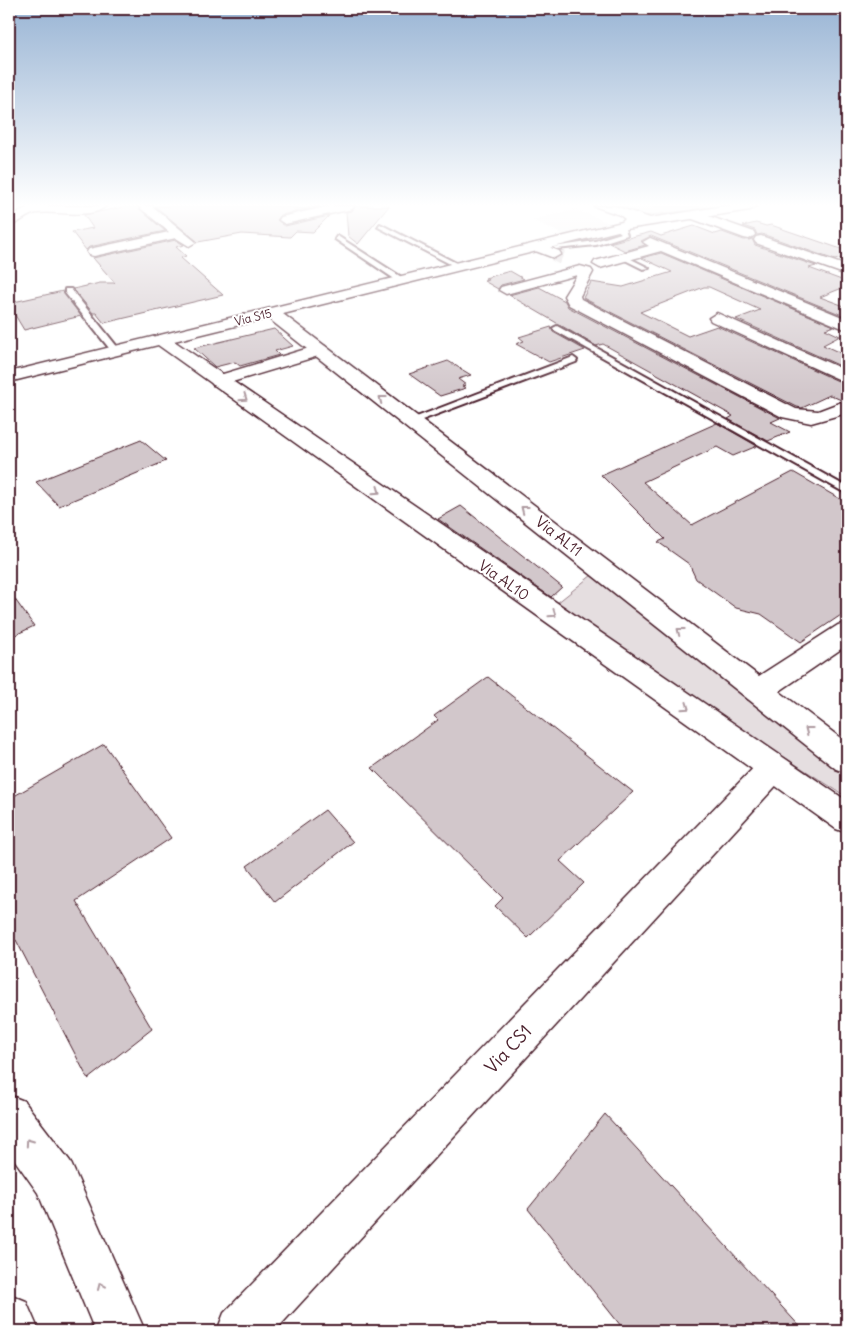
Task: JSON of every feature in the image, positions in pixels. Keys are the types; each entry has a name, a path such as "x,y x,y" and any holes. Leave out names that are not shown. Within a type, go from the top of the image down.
{"street":[{"name":"Via S15","path":"9,377 448,269"},
{"path":"506,290 548,269"},
{"path":"570,269 574,302 788,413 808,418 821,418 847,406"},
{"path":"714,269 847,325"},
{"name":"Via AL11","path":"271,312 847,760"},
{"path":"716,318 847,378"},
{"name":"Via AL10","path":"161,340 846,818"},
{"path":"219,381 318,350"},
{"path":"758,691 847,632"},
{"name":"Via CS1","path":"242,1331 773,768"},
{"path":"9,1116 54,1177 120,1331"},
{"path":"9,1318 14,1331"}],"lane":[{"path":"384,269 402,280"},
{"path":"68,291 116,351"},
{"path":"558,328 847,491"},
{"path":"411,421 573,360"}],"shaded area":[{"path":"592,575 847,775 847,797 735,726 557,603"}],"building":[{"path":"102,269 193,269 223,295 104,323 73,289 100,283 115,283"},
{"path":"665,269 698,269 834,326 825,329 840,336 823,345 847,356 847,369 736,319 760,310 709,287 704,287 640,312 688,336 717,326 847,385 847,398 841,400 830,395 802,408 797,407 583,298 591,282 623,287 672,272"},
{"path":"730,269 810,269 847,282 847,286 820,297 847,307 847,317"},
{"path":"510,271 524,279 501,285 498,289 484,281 488,280 485,278"},
{"path":"539,287 565,301 568,307 780,418 771,422 790,432 768,441 728,419 733,416 603,344 596,346 509,295"},
{"path":"63,291 81,316 24,330 9,305 9,303"},
{"path":"551,327 553,332 585,350 549,362 516,344 524,341 519,337"},
{"path":"274,329 293,346 275,351 279,355 240,366 235,362 215,367 194,348"},
{"path":"448,361 471,375 458,379 466,385 462,386 466,388 440,396 409,374"},
{"path":"717,423 757,446 733,456 717,447 643,482 692,525 793,472 847,503 847,611 801,642 761,614 736,608 696,579 689,564 658,542 665,539 601,475"},
{"path":"141,440 166,461 59,506 36,482"},
{"path":"461,506 562,587 551,597 438,519"},
{"path":"9,591 34,626 9,638"},
{"path":"488,677 633,792 560,861 584,883 528,938 495,906 503,898 372,768 438,720 434,716"},
{"path":"104,744 171,838 76,901 152,1029 88,1079 16,940 9,945 9,799"},
{"path":"325,810 353,842 275,902 247,866"},
{"path":"605,1114 804,1331 625,1331 528,1209"}]}
